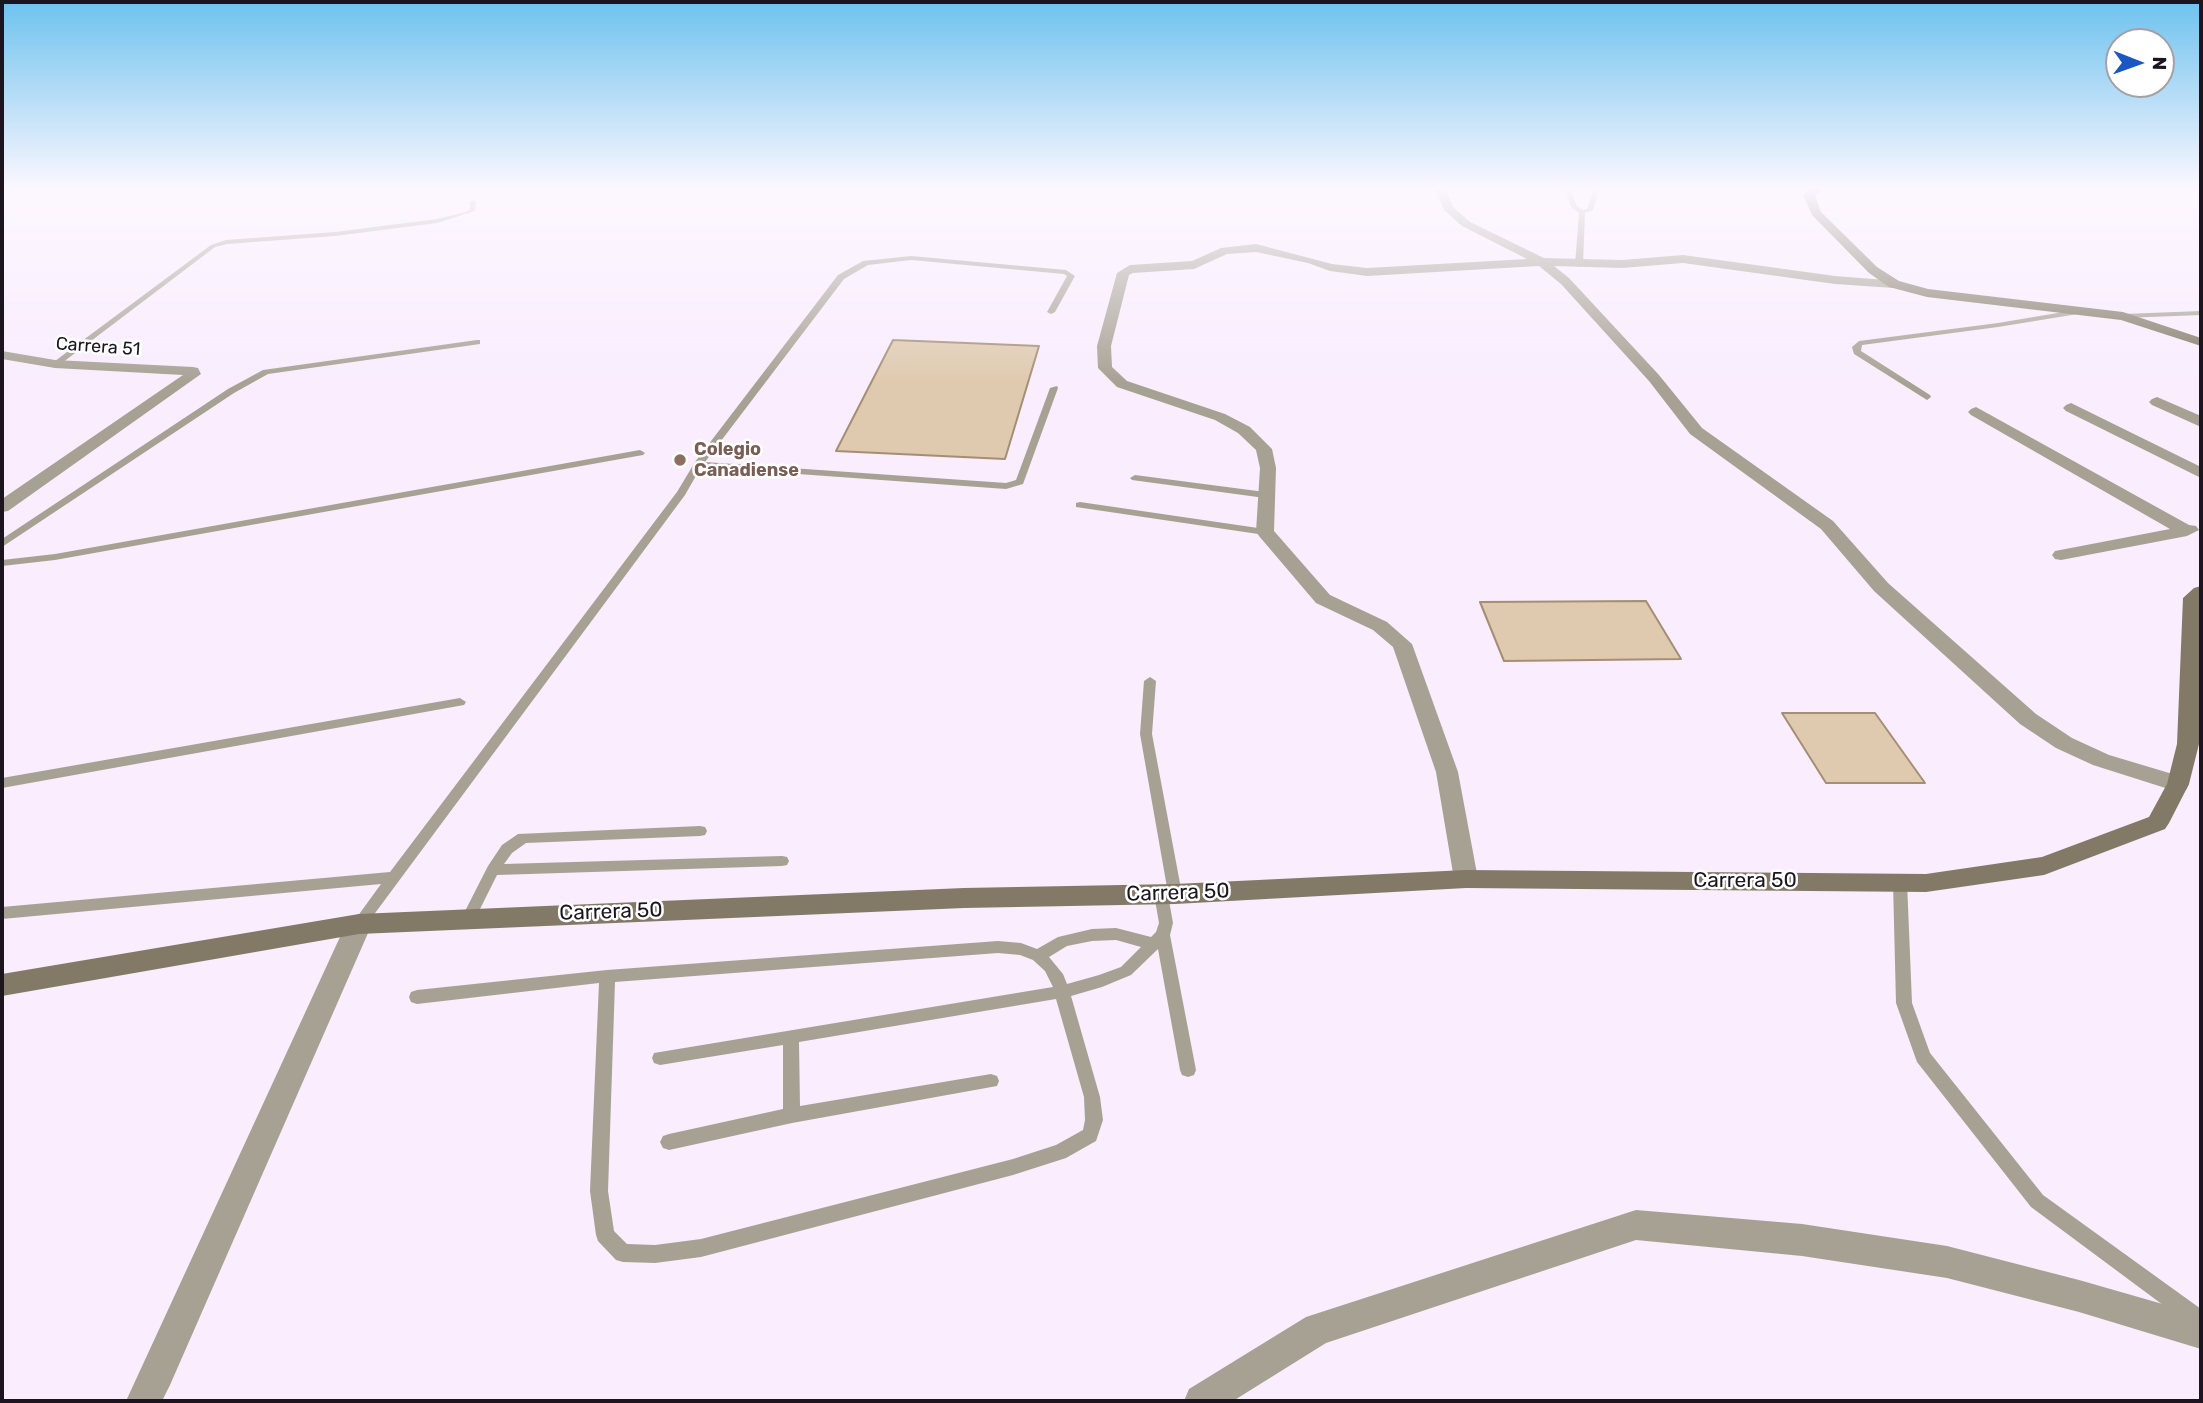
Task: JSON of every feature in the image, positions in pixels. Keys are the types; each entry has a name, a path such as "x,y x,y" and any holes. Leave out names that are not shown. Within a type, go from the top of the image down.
{"main road":[{"path":"1856,253 1873,270 1894,284 1927,293 2123,316 2201,342"},
{"name":"Carrera 50","path":"2,985 359,924 964,898 1168,894 1466,879 1926,883 2044,866 2157,823 2178,784 2188,744 2191,636 2198,597"}],"street":[{"path":"1220,253 1194,265 1130,269 1124,273 1104,346 1105,368 1122,384 1220,417 1244,430 1264,449 1268,468 1265,495 1268,513 1265,532 1323,598 1380,626 1402,644 1447,772 1466,879"},
{"path":"1283,253 1329,267 1367,272 1542,262 1579,265 1683,259 1822,278 1894,284"},
{"path":"1525,253 1542,262 1579,295 1654,378 1696,430 1827,525 1881,587 2028,719 2064,743 2101,760 2178,784"},
{"name":"Carrera 51","path":"2,355 55,364 193,371 194,374 2,507"},
{"path":"2157,402 2201,422"},
{"path":"2071,408 2201,473"},
{"path":"1976,412 2194,530"},
{"path":"2062,555 2194,530"},
{"path":"143,1401 158,1373 359,924"},
{"path":"1201,1401 1318,1329 1636,1226 1802,1240 1947,1262 2079,1296 2201,1332"}],"lane":[{"path":"55,364 203,253"},
{"path":"1579,265 1580,253"},
{"path":"359,924 682,492 698,464 841,277 866,263 911,258 1066,272 1071,276 1051,312"},
{"path":"1927,397 1857,352 1856,347 1859,343 1998,326 2088,310"},
{"path":"2123,316 2201,313"},
{"path":"2,544 232,391 266,372 477,342"},
{"path":"698,464 1006,486 1020,482 1054,388"},
{"path":"2,563 55,558 640,453"},
{"path":"1135,478 1265,495"},
{"path":"1080,505 1265,532"},
{"path":"660,1058 1062,992 1126,971 1158,939 1166,923 1168,894 1146,734 1150,681"},
{"path":"2,783 460,702"},
{"path":"469,918 506,849 523,838 700,831"},
{"path":"493,870 782,861"},
{"path":"2,913 394,877"},
{"path":"1900,882 1904,1003 1923,1057 2037,1201 2201,1321"},
{"path":"1038,956 1063,942 1091,935 1116,934 1158,939"},
{"path":"1158,939 1188,1070"},
{"path":"417,997 607,976 998,947 1021,949 1038,956 1050,967 1062,992 1092,1097 1094,1120 1090,1135 1060,1152 1013,1167 701,1248 644,1254 623,1253 605,1235 599,1191 607,976"},
{"path":"791,1036 792,1115"},
{"path":"669,1142 792,1115 991,1081"}],"building":[{"path":"893,340 1039,346 1005,459 836,451"},
{"path":"1646,601 1681,659 1504,661 1480,602"},
{"path":"1782,713 1875,713 1925,783 1826,783"}],"place":[{"name":"Colegio Canadiense","path":"680,460"}]}
